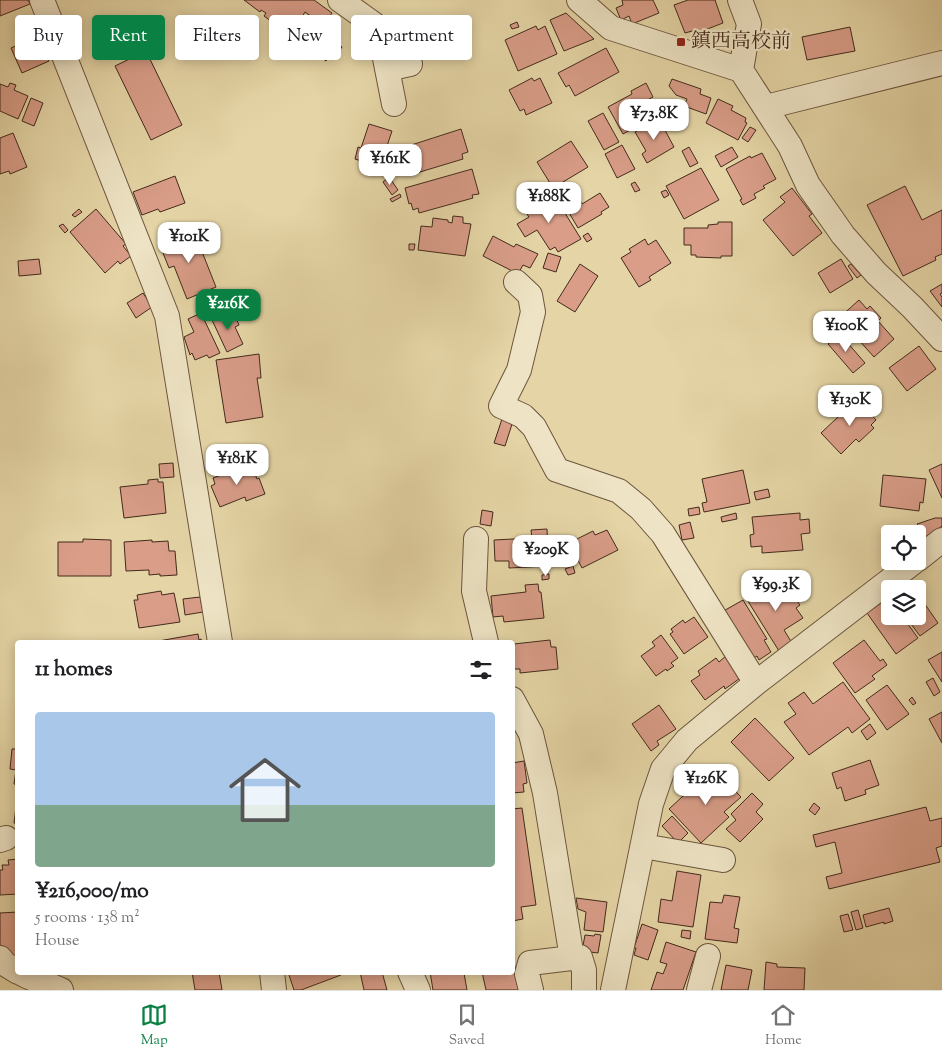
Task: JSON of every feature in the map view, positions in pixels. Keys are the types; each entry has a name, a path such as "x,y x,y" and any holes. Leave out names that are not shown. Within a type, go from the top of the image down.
{"street":[{"path":"42,0 167,316 220,640"},
{"path":"340,0 378,28 394,104"},
{"path":"579,0 611,28 741,70 790,146 808,185 843,234 876,273 942,339"},
{"path":"740,0 749,24 741,70"},
{"path":"766,108 942,63"},
{"path":"387,69 410,64"},
{"path":"516,282 530,295 533,312 519,370 500,406 523,416 534,428 557,470 619,491 641,509 663,534 756,683"},
{"path":"476,539 474,590 486,640"},
{"path":"926,552 942,540"},
{"path":"614,990 651,804 663,769 687,740 756,683 903,570"},
{"path":"515,705 531,734 541,776 572,958"},
{"path":"642,846 723,860"},
{"path":"699,990 708,956"},
{"path":"531,990 527,974 530,963 580,957 584,970 584,990"},
{"path":"0,958 5,964 15,970"},
{"path":"23,975 61,990"},
{"path":"272,975 274,990"},
{"path":"411,975 418,990"}],"building":[{"path":"0,0 28,0 30,4 0,16"},
{"path":"244,0 314,0 332,13 330,15 309,15 305,12 303,15 269,15 269,20 264,16 266,13 261,10 260,12"},
{"path":"622,0 653,0 659,13 632,24 629,16 621,20 616,8 623,5"},
{"path":"688,0 715,0 723,23 697,33 696,30 685,33 674,5"},
{"path":"566,13 594,39 564,51 550,20"},
{"path":"517,22 519,27 512,29 510,25"},
{"path":"536,26 538,30 545,26 557,54 518,71 505,40"},
{"path":"850,27 855,51 807,60 802,37"},
{"path":"15,46 15,57 11,48"},
{"path":"606,48 619,72 575,96 569,85 566,87 558,73"},
{"path":"16,60 49,60 49,61 22,73"},
{"path":"127,60 150,60 182,125 151,140 115,66"},
{"path":"532,78 534,81 540,78 552,103 526,115 524,109 520,111 509,90"},
{"path":"672,79 701,89 700,94 711,98 706,114 684,106 687,99 676,95 669,86"},
{"path":"10,83 16,85 14,90 28,96 18,119 0,111 0,84 8,87"},
{"path":"646,83 653,97 649,99 658,115 623,134 608,107 632,94 631,91"},
{"path":"31,98 43,103 34,126 22,121"},
{"path":"718,99 733,106 731,110 746,118 745,122 747,123 738,140 706,123"},
{"path":"603,113 619,142 604,150 588,121"},
{"path":"659,119 674,147 647,163 642,154 646,151 635,132"},
{"path":"369,124 392,131 380,167 355,159 358,147 361,148"},
{"path":"750,127 756,130 748,142 742,138"},
{"path":"461,129 468,152 462,154 463,159 410,175 402,148"},
{"path":"13,133 27,167 10,174 9,171 0,174 0,138"},
{"path":"571,141 588,167 553,188 537,162"},
{"path":"622,145 635,169 617,178 605,154"},
{"path":"689,147 698,163 690,167 682,151"},
{"path":"732,147 738,157 721,167 715,156"},
{"path":"762,153 776,179 763,186 765,188 754,194 756,198 743,205 740,200 742,199 726,169 750,156 751,158"},
{"path":"701,168 719,200 684,219 666,186"},
{"path":"472,169 479,194 472,195 473,198 419,213 418,208 413,210 411,203 409,204 405,188"},
{"path":"175,176 185,203 160,212 158,209 142,215 133,192"},
{"path":"389,177 398,190 392,195 383,182"},
{"path":"635,182 640,190 635,192 631,184"},
{"path":"905,186 922,220 942,210 942,254 935,257 936,260 903,276 867,205"},
{"path":"792,188 812,214 809,216 822,233 793,256 763,220 785,202 780,197"},
{"path":"666,190 669,195 664,198 661,192"},
{"path":"600,193 609,207 601,212 602,214 578,228 565,206 579,198 582,204"},
{"path":"400,194 401,197 392,202 390,199"},
{"path":"536,195 545,210 549,208 545,203 555,197 581,239 558,252 555,247 550,250 537,230 525,237 517,224 529,217 521,205"},
{"path":"79,209 82,212 75,217 72,215"},
{"path":"96,209 126,244 123,246 131,256 120,264 118,261 105,273 70,232"},
{"path":"453,216 463,217 463,223 471,224 465,256 418,250 421,226 432,227 433,218 448,220 448,222 452,223"},
{"path":"718,222 732,222 732,256 721,256 721,258 691,255 691,245 684,245 684,228 708,228 708,225 718,224"},
{"path":"63,224 68,230 65,233 59,226"},
{"path":"193,229 216,287 187,299 174,266 169,268 163,253 168,251 164,241"},
{"path":"588,233 592,239 587,242 583,236"},
{"path":"493,236 514,247 516,244 538,254 530,268 523,265 518,274 483,256"},
{"path":"645,239 648,245 656,240 671,263 649,277 651,280 639,287 621,258 631,252 629,249"},
{"path":"409,244 415,244 414,250 409,250"},
{"path":"548,253 561,257 556,272 543,268"},
{"path":"39,259 41,274 19,276 18,261"},
{"path":"841,259 853,279 830,293 818,273"},
{"path":"580,264 598,276 575,312 557,301"},
{"path":"851,264 861,275 857,278 848,266"},
{"path":"942,284 942,293 940,294 942,297 942,307 930,291"},
{"path":"143,293 152,307 136,318 127,303"},
{"path":"859,300 867,309 870,306 881,318 878,321 894,339 874,357 839,318"},
{"path":"233,311 239,325 235,327 243,344 227,352 212,320"},
{"path":"201,313 220,353 209,358 207,355 195,360 192,353 190,355 184,337 194,332 188,319"},
{"path":"840,334 865,363 853,373 828,344"},
{"path":"919,346 936,369 907,391 889,368"},
{"path":"259,354 261,378 257,378 263,417 226,423 216,360"},
{"path":"857,399 876,420 871,425 874,428 859,442 856,439 841,454 821,433"},
{"path":"501,414 514,418 505,446 494,443 502,419 499,418"},
{"path":"173,463 174,477 160,478 159,464"},
{"path":"942,464 942,498 929,470"},
{"path":"247,465 250,470 253,469 257,479 259,478 265,494 246,501 245,497 220,507 211,486 215,484 213,478"},
{"path":"743,470 750,503 704,512 702,503 707,502 702,479"},
{"path":"883,475 926,479 923,503 920,502 919,511 880,506"},
{"path":"158,479 158,482 163,482 166,513 124,518 120,487 148,484 148,480"},
{"path":"768,489 770,497 756,500 754,492"},
{"path":"699,507 700,514 689,516 688,509"},
{"path":"482,510 493,512 491,526 480,524"},
{"path":"736,513 737,519 722,522 721,517"},
{"path":"800,513 800,520 809,519 810,533 801,534 803,550 762,553 762,546 751,547 750,535 754,534 752,517"},
{"path":"935,518 942,518 942,526 927,537 926,525 917,524"},
{"path":"690,522 694,538 682,540 679,525"},
{"path":"547,529 548,551 550,551 551,561 549,561 549,566 509,568 509,561 495,561 494,540 532,538 531,530"},
{"path":"607,530 618,550 582,568 570,545 574,543 573,541 593,531 595,535"},
{"path":"83,539 111,540 111,576 58,576 58,542 83,542"},
{"path":"152,540 152,542 168,541 169,551 175,551 177,575 149,575 149,570 126,571 124,542"},
{"path":"573,566 575,573 568,575 565,569"},
{"path":"549,574 549,579 542,580 542,575"},
{"path":"777,582 781,588 784,585 793,600 795,598 800,605 796,608 803,618 784,630 792,643 779,651 746,598 767,585 769,588"},
{"path":"538,584 539,592 541,592 544,618 504,622 503,616 493,617 491,596 526,592 525,585"},
{"path":"161,591 162,595 174,593 180,622 139,628 134,600 138,600 137,595"},
{"path":"200,597 203,612 185,615 183,599"},
{"path":"743,600 767,639 764,640 771,652 759,660 757,656 751,660 720,613"},
{"path":"881,603 881,625 909,625 918,638 896,654 867,613"},
{"path":"926,606 938,623 920,636 912,625 926,625"},
{"path":"694,617 708,637 684,654 670,634 673,632 671,629 683,620 685,623"},
{"path":"198,634 199,640 164,640"},
{"path":"661,635 678,658 671,663 674,666 656,676 641,656 655,646 652,642"},
{"path":"550,640 551,647 556,647 558,669 520,673 520,669 515,669 515,644"},
{"path":"864,640 880,661 883,659 887,665 872,676 875,679 855,693 833,663"},
{"path":"942,652 942,682 928,660"},
{"path":"727,655 743,676 725,689 724,686 705,700 691,681 700,675 698,671 716,658 719,662"},
{"path":"933,678 940,692 934,696 926,682"},
{"path":"843,682 870,719 852,733 848,727 809,755 784,722 796,714 788,703 804,692 813,704"},
{"path":"887,685 909,714 887,730 866,700"},
{"path":"912,697 916,703 913,705 909,700"},
{"path":"659,705 676,729 657,741 659,745 651,751 632,724"},
{"path":"942,712 942,743 929,719"},
{"path":"755,718 794,758 769,781 731,742"},
{"path":"870,724 876,733 867,740 861,731"},
{"path":"12,749 15,749 15,770 10,769"},
{"path":"870,760 879,785 865,790 866,794 845,801 841,787 837,789 832,773"},
{"path":"524,761 527,783 523,784 524,792 515,793 515,762"},
{"path":"710,771 714,775 717,772 741,797 724,812 729,817 701,843 669,809"},
{"path":"752,793 763,804 756,812 763,819 740,842 726,829 736,820 731,814"},
{"path":"814,803 820,808 815,815 809,810"},
{"path":"926,807 930,821 942,818 942,846 936,848 940,862 829,889 826,877 842,873 835,842 816,847 813,835"},
{"path":"522,808 536,905 521,907 523,919 515,920 515,809"},
{"path":"672,816 688,833 678,843 662,826"},
{"path":"15,859 15,894 0,895 0,870 3,870 2,865 9,865 8,860"},
{"path":"677,871 701,875 693,927 658,922 661,899 672,901"},
{"path":"724,895 740,897 734,928 739,929 737,943 705,939 710,902 722,903"},
{"path":"576,898 607,902 603,932 584,930 586,912 578,909"},
{"path":"889,908 893,921 866,927 863,915"},
{"path":"858,910 863,928 856,930 851,912"},
{"path":"15,912 15,960 5,953 0,946 0,913"},
{"path":"848,914 853,930 844,932 840,916"},
{"path":"642,924 658,930 648,960 634,955 636,948 634,948"},
{"path":"682,930 691,931 690,939 681,937"},
{"path":"595,934 601,935 598,953 582,951 585,935 594,936"},
{"path":"666,942 696,952 683,990 651,990 657,972 663,974 667,964 660,962"},
{"path":"766,962 777,964 777,967 805,968 804,990 764,990"},
{"path":"726,965 752,970 748,990 721,990"},
{"path":"515,967 520,990 486,990 483,975 515,975"},
{"path":"192,975 220,975 222,990 195,990"},
{"path":"289,975 341,975 301,990 294,990"},
{"path":"361,975 383,975 387,990 364,990"},
{"path":"430,975 464,975 467,990 433,990"}],"place":[{"name":"鎮西高校前","path":"681,42"}]}
